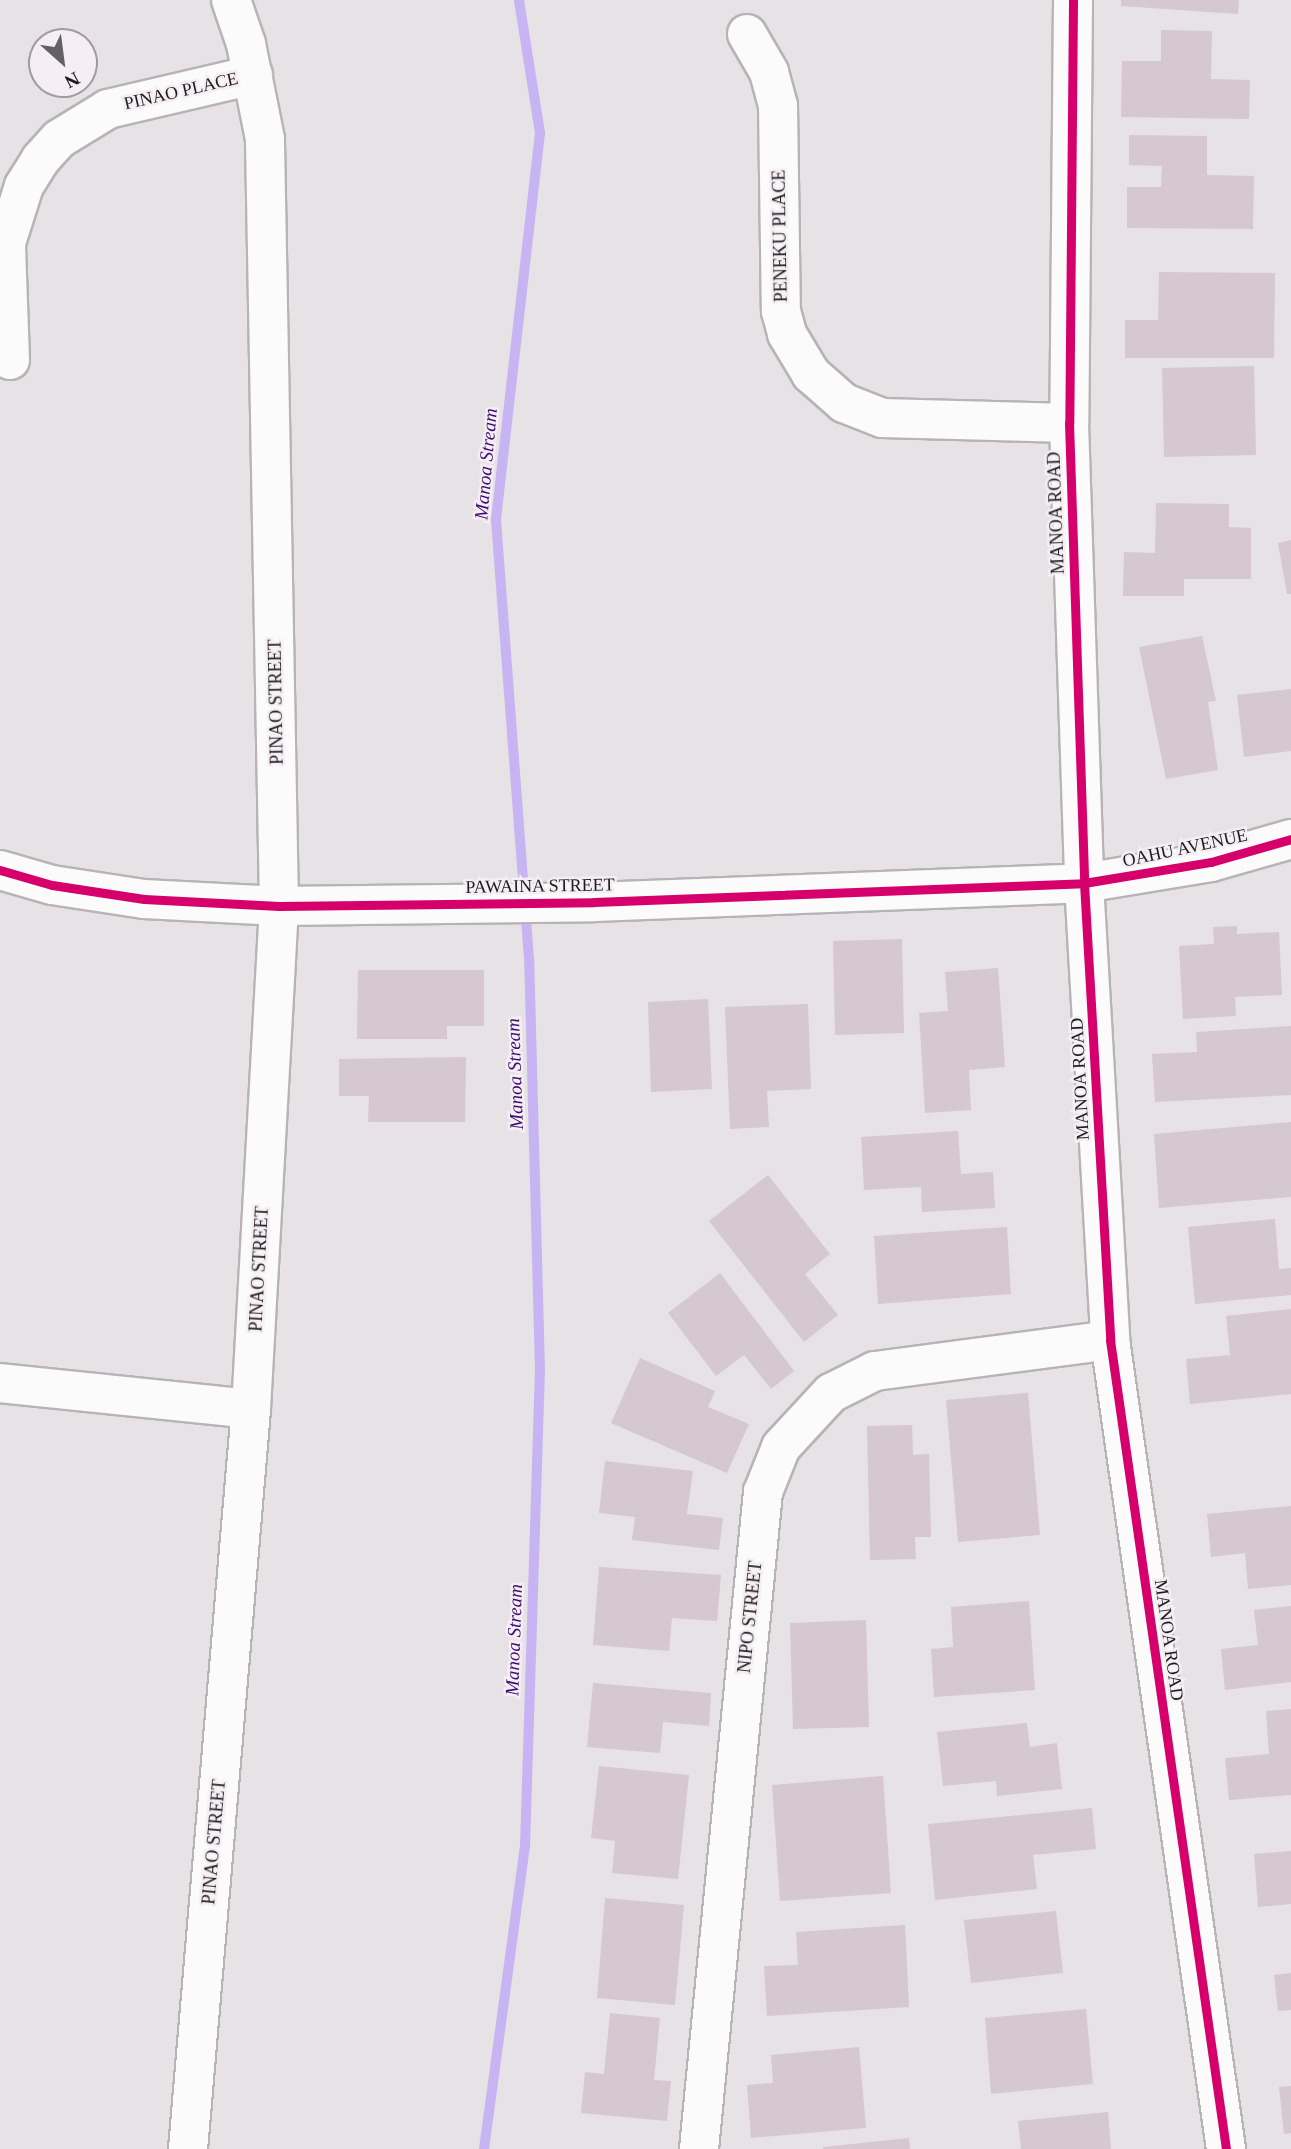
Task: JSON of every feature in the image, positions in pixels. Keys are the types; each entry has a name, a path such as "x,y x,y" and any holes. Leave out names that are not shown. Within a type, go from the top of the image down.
{"street":[{"name":"PINAO STREET","path":"188,2149 251,1409 279,906 267,187 254,75 231,0"},
{"name":"MANOA ROAD","path":"1073,0 1069,423 1084,883 1110,1340 1227,2149"},
{"name":"PENEKU PLACE","path":"747,34 769,72 778,105 781,311 787,334 811,374 844,403 882,418 1069,423"},
{"name":"PINAO PLACE","path":"10,360 6,243 16,204 40,160 59,139 108,109 254,75"},
{"name":"OAHU AVENUE","path":"1084,883 1211,862 1291,839"},
{"name":"PAWAINA STREET","path":"0,870 52,885 144,898 279,906 594,902 1084,883"},
{"name":"NIPO STREET","path":"699,2149 763,1492 776,1457 812,1409 852,1381 875,1371 1110,1340"},
{"path":"0,1383 251,1409"}],"building":[{"path":"1121,0 1239,0 1238,14 1121,6"},
{"path":"1161,30 1212,31 1211,79 1250,80 1249,119 1121,117 1122,61 1161,61"},
{"path":"1129,135 1207,136 1207,175 1254,176 1253,229 1127,228 1127,187 1161,187 1162,166 1129,165"},
{"path":"1159,272 1275,273 1274,358 1125,358 1125,320 1158,320"},
{"path":"1254,366 1256,455 1164,457 1162,368"},
{"path":"1156,503 1229,504 1229,527 1251,528 1251,579 1184,579 1184,596 1123,596 1124,552 1155,553"},
{"path":"1291,540 1291,594 1287,594 1278,543"},
{"path":"1202,636 1216,701 1208,702 1218,770 1166,779 1139,647"},
{"path":"1291,689 1291,751 1244,757 1237,695"},
{"path":"1237,926 1237,934 1279,932 1282,995 1235,997 1236,1016 1183,1019 1179,946 1214,944 1213,927"},
{"path":"902,939 904,1033 835,1035 833,941"},
{"path":"998,968 1005,1067 969,1070 971,1110 925,1113 919,1013 948,1011 945,972"},
{"path":"358,970 484,970 484,1026 447,1026 447,1039 357,1039"},
{"path":"708,999 712,1089 651,1092 648,1002"},
{"path":"808,1004 811,1089 767,1091 769,1127 730,1129 725,1007"},
{"path":"1291,1026 1291,1095 1155,1102 1152,1054 1197,1052 1196,1032"},
{"path":"466,1057 465,1122 368,1122 369,1096 339,1096 339,1059"},
{"path":"1291,1122 1291,1197 1159,1208 1154,1134"},
{"path":"958,1131 961,1174 993,1172 995,1208 922,1212 921,1187 864,1190 861,1137"},
{"path":"768,1175 830,1254 805,1274 838,1315 804,1342 709,1221"},
{"path":"1275,1219 1279,1269 1291,1268 1291,1295 1195,1304 1188,1227"},
{"path":"1007,1227 1011,1294 878,1304 874,1236"},
{"path":"720,1273 794,1371 771,1389 744,1355 716,1376 668,1313"},
{"path":"1291,1309 1291,1394 1190,1404 1186,1359 1230,1355 1226,1316"},
{"path":"640,1358 715,1391 708,1407 749,1424 727,1473 611,1423"},
{"path":"1028,1393 1040,1535 958,1542 946,1400"},
{"path":"912,1425 913,1455 929,1454 931,1537 915,1537 916,1559 870,1560 867,1426"},
{"path":"605,1461 693,1471 687,1514 723,1518 719,1550 632,1540 635,1517 599,1513"},
{"path":"1291,1506 1291,1585 1248,1589 1245,1553 1211,1557 1207,1514"},
{"path":"599,1567 721,1575 717,1621 672,1618 669,1651 593,1645"},
{"path":"1029,1601 1035,1690 934,1697 931,1649 953,1647 951,1607"},
{"path":"1291,1606 1291,1682 1225,1690 1221,1649 1258,1645 1254,1610"},
{"path":"866,1620 869,1727 793,1729 790,1623"},
{"path":"593,1683 711,1693 709,1726 663,1722 660,1753 587,1747"},
{"path":"1291,1709 1291,1795 1229,1800 1225,1758 1269,1754 1266,1711"},
{"path":"1027,1723 1030,1747 1057,1743 1062,1789 997,1796 996,1781 943,1786 937,1732"},
{"path":"599,1766 689,1775 678,1879 612,1873 615,1841 591,1838"},
{"path":"883,1776 891,1893 780,1901 772,1785"},
{"path":"1092,1808 1096,1849 1033,1855 1037,1889 935,1900 928,1824"},
{"path":"1291,1851 1291,1904 1258,1907 1254,1854"},
{"path":"605,1898 684,1905 675,2005 597,1998"},
{"path":"1056,1911 1063,1973 971,1983 964,1920"},
{"path":"905,1925 909,2007 767,2016 764,1966 798,1965 796,1932"},
{"path":"1291,1973 1291,2010 1278,2011 1274,1975"},
{"path":"1086,2009 1093,2084 991,2094 985,2018"},
{"path":"610,2013 660,2018 654,2080 671,2081 667,2121 581,2113 585,2072 604,2074"},
{"path":"859,2047 866,2128 751,2138 747,2085 773,2083 771,2055"},
{"path":"1291,2086 1291,2133 1284,2134 1279,2087"},
{"path":"1108,2112 1111,2149 1021,2149 1018,2121"},
{"path":"909,2138 910,2149 823,2149 823,2147"}],"waterway":[{"name":"Manoa Stream","path":"484,2149 525,1846 540,1372 529,959 496,519 540,133 519,0"}],"cycle path":[{"path":"1073,0 1069,423 1084,883 1110,1340 1226,2149"},
{"path":"0,870 52,885 144,899 279,906 594,902 1084,883 1211,862 1291,839"}]}
